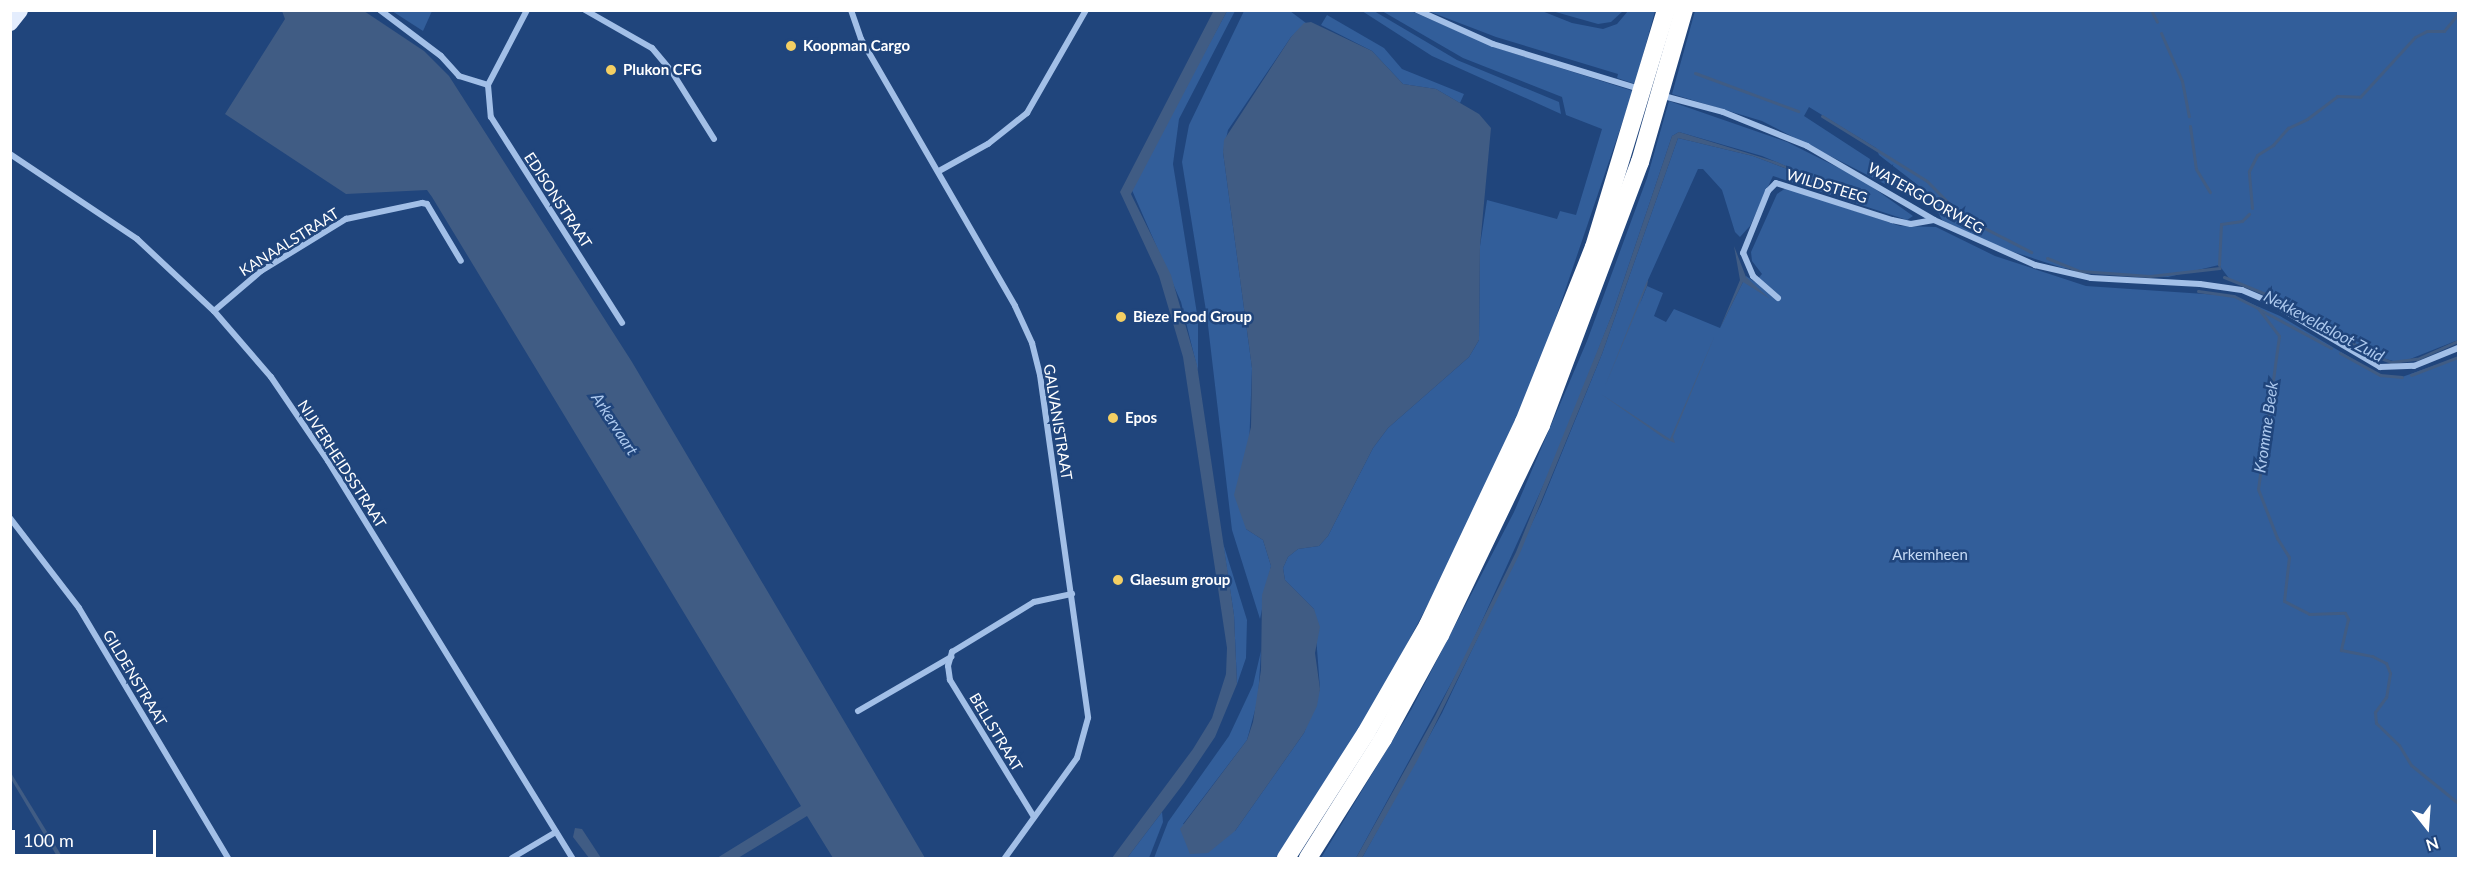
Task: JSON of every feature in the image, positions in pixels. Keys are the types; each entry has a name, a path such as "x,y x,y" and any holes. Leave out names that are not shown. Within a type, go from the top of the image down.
{"highway":[{"path":"1287,858 1366,733 1428,625 1524,422 1566,325 1594,247 1666,10"},
{"path":"1308,858 1383,739 1440,635 1541,425 1640,162 1684,10"}],"main road":[{"path":"10,23 20,10"}],"street":[{"path":"380,10 441,56 459,76 488,85 528,10"},
{"path":"585,10 652,48 672,72 714,139"},
{"name":"GALVANISTRAAT","path":"851,10 861,39 939,171 1032,343 1040,375 1088,718 1077,758 1005,858"},
{"path":"939,171 987,144 1027,113 1086,10"},
{"name":"WATERGOORWEG","path":"1418,10 1502,47 1624,85 1723,112 1807,146 1934,220 2035,266 2080,276 2242,290 2278,306 2380,367 2414,366 2458,348"},
{"name":"EDISONSTRAAT","path":"488,85 488,107 495,124 622,324"},
{"name":"NIJVERHEIDSSTRAAT","path":"10,154 110,218 214,311 271,377 328,461 572,858"},
{"name":"WILDSTEEG","path":"1778,298 1754,276 1743,253 1768,191 1776,183 1892,220 1911,224 1934,220"},
{"name":"KANAALSTRAAT","path":"214,311 261,271 346,219 422,203 427,204 461,261"},
{"name":"GILDENSTRAAT","path":"10,518 79,608 228,858"},
{"path":"858,711 951,657 952,652 1034,602 1072,594"},
{"name":"BELLSTRAAT","path":"951,657 950,680 1034,817"},
{"path":"512,858 556,832"}],"green space":[{"path":"392,11 432,11 423,31"},
{"path":"1227,11 1235,11 1179,119 1173,164 1198,320 1198,371 1181,302 1131,188"},
{"path":"1244,11 1290,11 1306,23 1291,37 1228,130 1223,152 1252,368 1246,529 1263,540 1271,566 1260,619 1232,530 1207,317 1182,162 1189,125"},
{"path":"1362,11 1374,11 1457,60 1559,102 1561,114 1432,56"},
{"path":"1382,11 1411,11 1500,49 1633,91 1536,376 1468,529 1366,721 1278,858 1154,858 1168,822 1229,736 1253,685 1261,651 1258,699 1247,740 1183,824 1235,831 1304,733 1320,689 1314,609 1285,580 1283,568 1288,557 1298,549 1319,546 1328,536 1373,448 1388,428 1469,357 1479,340 1480,246 1487,200 1557,219 1560,211 1576,215 1602,129 1566,115 1562,97 1463,58"},
{"path":"1428,11 1542,11 1572,23 1603,29 1617,24 1628,11 1655,11 1635,84 1617,78 1618,74 1496,37"},
{"path":"1552,11 1623,11 1611,22 1598,24"},
{"path":"1695,11 2458,11 2458,340 2400,363 2372,355 2290,304 2231,281 2219,265 2168,277 2115,275 2063,268 1995,246 1942,220 1928,193 1879,155 1876,148 1809,107 1804,116 1893,174 1920,195 1922,203 1762,121 1672,94"},
{"path":"1327,15 1384,48 1402,69 1464,94 1460,103 1436,89 1403,84 1372,51 1321,25"},
{"name":"Arkemheen","path":"1669,101 1787,142 1861,179 1913,216 1907,220 1773,176 1750,226 1740,237 1735,232 1722,190 1703,169 1698,169 1648,280 1640,304 1647,286 1663,293 1654,316 1666,322 1674,309 1720,328 1746,276 1755,282 1762,274 1752,261 1751,252 1777,194 1786,188 1900,226 1936,227 1995,256 2086,286 2234,296 2280,316 2380,375 2402,377 2458,357 2458,858 1362,858 1442,713 1541,504 1602,354 1678,138 1753,156 1838,188 1762,156 1679,132 1672,136 1613,312 1557,455 1466,656 1356,858 1321,858 1411,710 1514,512 1587,341 1647,178"},
{"path":"1223,543 1247,620 1246,658 1237,684 1234,615"},
{"path":"1162,812 1163,822 1149,858 1127,858"}],"water":[{"path":"1214,10 1227,11 1131,194 1171,275 1197,365 1234,615 1237,684 1215,737 1184,783 1127,858 1112,858 1193,749 1212,718 1226,674 1227,648 1183,357 1159,276 1120,192"},
{"name":"Arkervaart","path":"282,11 364,11 424,51 449,76 632,362 925,858 833,858 807,816 738,858 717,858 801,806 427,190 346,194 225,114 285,19"},
{"path":"1311,22 1372,51 1403,84 1436,89 1479,114 1491,128 1480,246 1479,340 1469,357 1388,428 1373,448 1328,536 1319,546 1298,549 1288,557 1283,568 1285,580 1314,609 1320,627 1315,653 1320,689 1317,706 1304,733 1235,831 1208,853 1190,854 1180,829 1247,740 1253,722 1261,670 1262,595 1271,566 1263,540 1246,529 1234,495 1251,427 1252,368 1223,152 1224,140 1291,37 1304,23"},
{"path":"1679,132 1777,162 1839,189 1753,156 1678,138 1602,354 1520,553 1417,761 1362,858 1356,858 1435,716 1516,552 1613,312 1672,136"},
{"path":"1734,246 1746,277 1770,299 1743,282 1720,328 1740,280"},
{"path":"1647,281 1647,286 1605,386"},
{"path":"1715,335 1673,437 1675,443 1665,439 1601,394 1670,439"},
{"path":"10,773 63,858 58,858 11,779"},
{"path":"575,828 582,829 601,858 589,858 573,837"}],"waterway":[{"path":"2151,10 2157,22"},
{"path":"2252,208 2249,171 2257,155 2273,145 2288,128 2307,119 2337,96 2360,97 2415,37 2427,31 2444,31 2458,14"},
{"path":"2161,33 2182,81 2189,116"},
{"name":"Nekkeveldsloot Zuid","path":"1695,73 1798,111"},
{"name":"Nekkeveldsloot Zuid","path":"1822,116 1927,181 1961,216 2031,252"},
{"path":"2190,126 2196,169 2210,192"},
{"path":"2219,265 2221,224 2242,221 2249,214"},
{"name":"Nekkeveldsloot Zuid","path":"2047,258 2080,271 2150,276 2220,268"},
{"name":"Nekkeveldsloot Zuid","path":"2224,277 2290,304 2372,355 2391,362 2417,359 2458,341"},
{"name":"Kromme Beek","path":"2198,291 2234,296 2258,308 2279,336 2258,489 2277,538 2289,557 2284,601 2309,614 2345,613 2348,619 2341,650 2372,656 2386,663 2390,673 2386,697 2375,712 2376,723 2399,745 2411,765 2458,803"},
{"path":"2259,309 2331,348"},
{"path":"2340,353 2380,375 2402,377"},
{"path":"2411,375 2458,357"}],"place":[{"name":"Koopman Cargo","path":"791,46"},
{"name":"Plukon CFG","path":"611,70"},
{"name":"Bieze Food Group","path":"1121,317"},
{"name":"Epos","path":"1113,418"},
{"name":"Glaesum group","path":"1118,580"}]}
